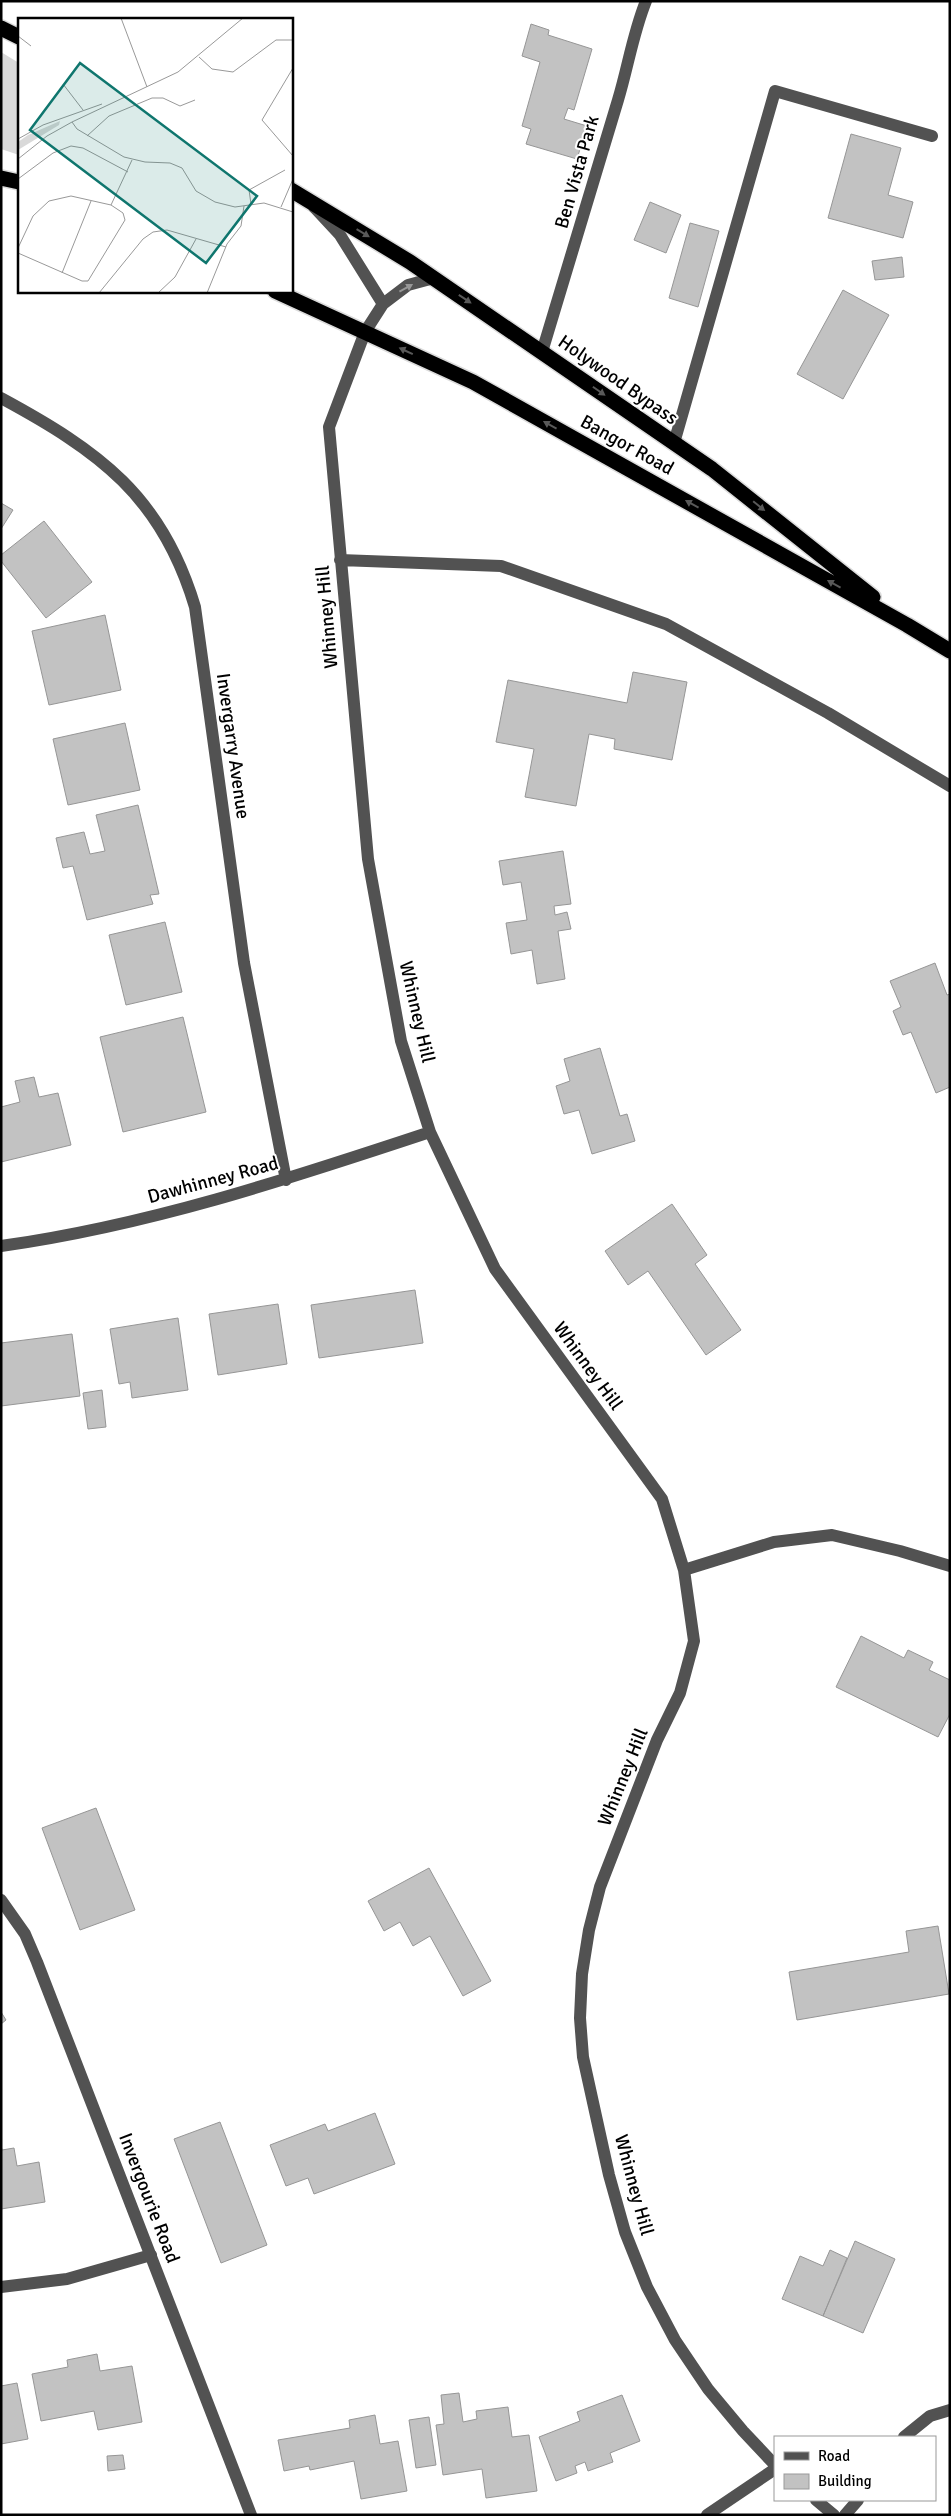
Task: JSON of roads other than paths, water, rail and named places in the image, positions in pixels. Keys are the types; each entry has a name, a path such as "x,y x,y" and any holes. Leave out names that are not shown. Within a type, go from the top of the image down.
{"highway":[{"path":"1,28 18,36"},
{"path":"1,178 18,182"},
{"name":"Holywood Bypass","path":"292,191 434,278 712,469 907,624"},
{"name":"Bangor Road","path":"277,292 472,382 907,624 950,651"}],"street":[{"name":"Ben Vista Park","path":"542,352 622,85 639,18 646,1"},
{"path":"674,443 775,90 932,136"},
{"path":"308,200 340,235 367,275 383,304"},
{"name":"Whinney Hill","path":"434,278 408,285 383,304 365,332 329,427 368,859 401,1041 430,1132 495,1269 662,1499 684,1570 694,1641 680,1693 657,1740 600,1887 591,1921 582,1974 580,2018 583,2057 609,2175 625,2232 647,2287 675,2340 708,2389 742,2431 774,2466"},
{"name":"Invergarry Avenue","path":"1,398 72,439 104,462 132,489 153,515 185,575 195,607 244,963 286,1180"},
{"path":"340,560 500,566 666,624 828,713 950,786"},
{"name":"Dawhinney Road","path":"1,1246 64,1237 187,1209 286,1180 430,1132"},
{"path":"684,1570 774,1542 832,1535 900,1551 950,1566"},
{"name":"Invergourie Road","path":"1,1900 24,1934 37,1962 251,2515"},
{"path":"1,2287 67,2278 151,2255"},
{"path":"905,2436 930,2416 950,2410"},
{"path":"707,2515 774,2468"},
{"path":"817,2501 834,2515"},
{"path":"845,2515 857,2501"}]}
